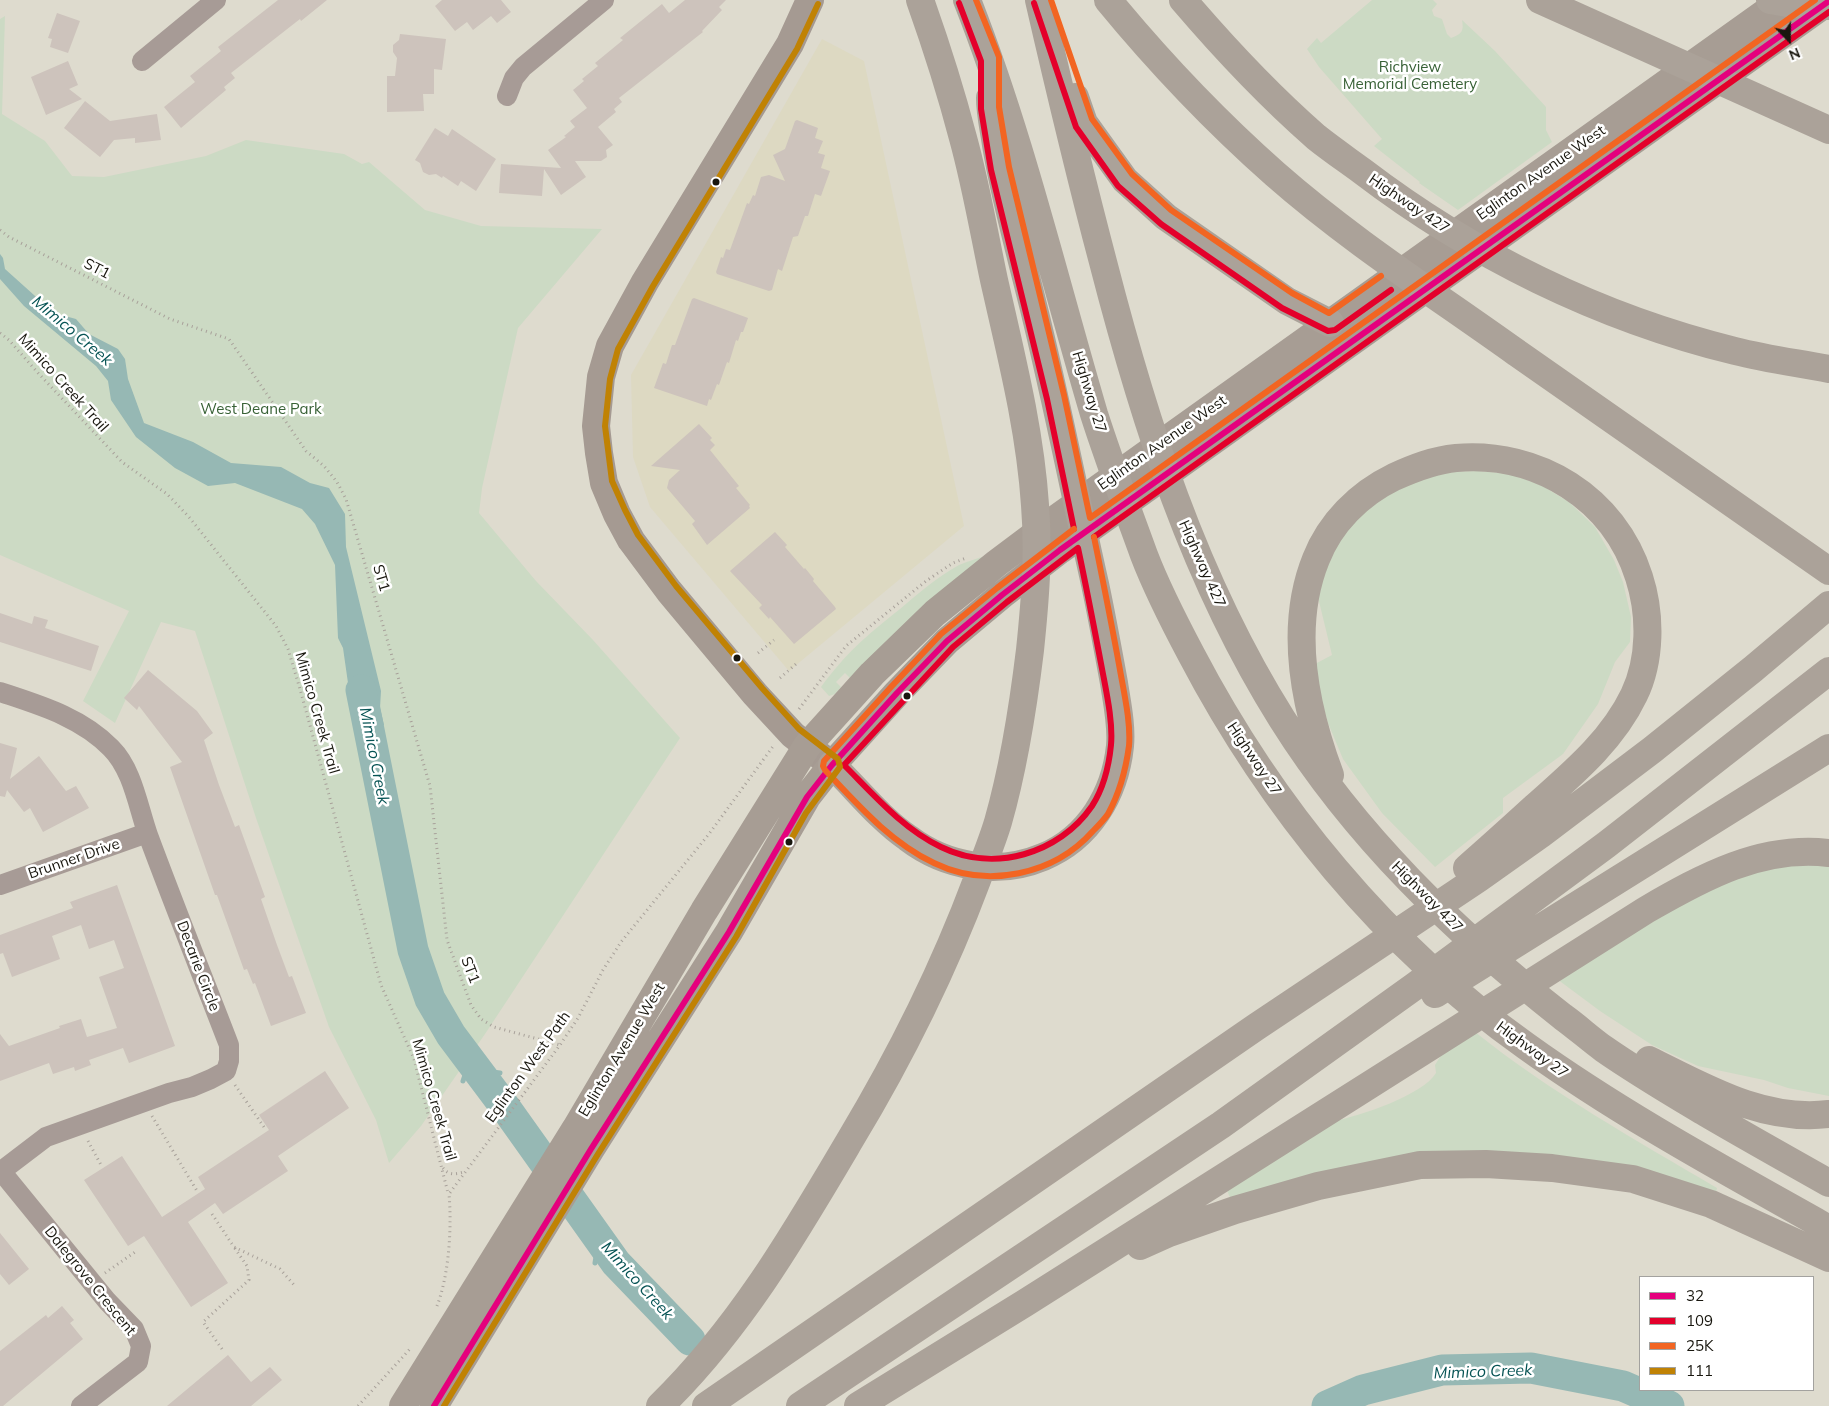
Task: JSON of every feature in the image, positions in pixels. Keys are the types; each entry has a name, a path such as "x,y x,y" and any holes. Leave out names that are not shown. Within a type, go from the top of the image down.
{"highway":[{"path":"660,1406 712,1351 750,1301 786,1248 884,1084 928,998 964,913 997,824 1011,772 1022,719 1036,602 1037,567 1035,507 1029,451 1021,400 964,139 920,0"},
{"name":"Highway 27","path":"967,0 990,59 1011,122 1096,419 1146,560 1184,641 1239,738 1287,808 1342,877 1379,918 1448,984 1524,1045 1590,1090 1649,1126 1829,1229"},
{"path":"1040,0 1084,123 1125,180 1166,216 1223,256 1288,301 1330,323"},
{"name":"Highway 427","path":"1040,0 1091,216 1134,374 1160,458 1188,534 1217,600 1263,688 1298,744 1345,808 1383,852 1447,918 1519,982 1564,1017"},
{"path":"1108,0 1157,57 1224,128 1277,175 1360,240 1829,571"},
{"name":"Highway 427","path":"1183,0 1256,80 1317,138 1402,202 1469,244 1538,280 1628,318 1736,352 1829,369"},
{"path":"1540,0 1829,130"},
{"path":"1770,0 1793,4 1829,6"},
{"path":"832,765 881,815 907,838 939,856 964,864 992,868 1029,863 1055,852 1077,836 1100,810 1113,780 1120,744 1117,703 1100,606 1062,436 1056,396 1000,169 990,108 990,59"},
{"path":"1345,808 1326,763 1312,719 1303,672 1301,637 1305,596 1310,576 1316,558 1334,526 1358,500 1385,482 1420,466 1456,458 1493,458 1523,464 1565,481 1599,510 1620,536 1636,566 1646,606 1647,635 1644,665 1635,694 1613,731 1576,771 1470,866 1374,948"},
{"path":"706,1406 1248,1032 1479,878 1597,793 1717,698 1829,605"},
{"path":"800,1406 1221,1124 1415,986 1606,845 1829,671"},
{"path":"1221,1124 1601,891 1829,748"},
{"path":"858,1406 1025,1303 1646,910 1684,888 1718,871 1743,862 1799,851 1829,853"},
{"path":"1564,1017 1714,1092 1740,1103 1784,1114 1811,1116 1829,1114"},
{"path":"1564,1017 1602,1048 1652,1081 1829,1183"},
{"path":"1025,1303 1099,1264 1169,1233 1204,1220 1258,1202 1318,1186 1420,1165 1486,1164 1524,1166 1552,1168 1633,1180 1711,1204 1829,1258"}],"main road":[{"path":"810,0 790,44 645,282 610,346 601,377 596,426 604,483 617,514 631,540 669,591 756,694 793,735 832,765"},
{"name":"Eglinton Avenue West","path":"403,1406 529,1226 583,1138 704,911 807,746 848,699 901,644 968,585 1053,520 1783,0"},
{"name":"Eglinton Avenue West","path":"583,1138 729,932 800,808 832,765 947,641 1002,595 1152,484 1829,1"},
{"name":"Eglinton Avenue West","path":"434,1406 529,1226"}],"street":[{"path":"142,61 216,0"},
{"path":"507,96 514,78 523,67 604,0"},
{"name":"Decarie Circle","path":"0,692 56,711 77,723 112,748 126,768 148,833 229,1045 229,1061 226,1071"},
{"name":"Brunner Drive","path":"0,884 148,833"},
{"path":"0,1172 46,1137 143,1102 192,1087 226,1071"},
{"name":"Dalegrove Crescent","path":"0,1172 91,1282 134,1330 141,1346 138,1362 81,1406"}],"path":[{"name":"ST1","path":"0,230 9,237 170,319 229,339 306,451 324,466 337,482 346,499 431,788 447,940 471,1005 481,1019 494,1027 560,1045"},
{"name":"Mimico Creek Trail","path":"0,333 9,340 38,374 122,462 168,494 189,517 276,626 283,638 300,689 378,975 414,1059 448,1194"},
{"path":"816,686 846,646 926,581 953,563 970,556"},
{"path":"758,653 774,640"},
{"path":"780,678 796,664"},
{"name":"Eglinton West Path","path":"448,1194 560,1045 578,1018 603,970 621,942 709,834 766,757"},
{"path":"226,1071 266,1130"},
{"path":"143,1102 197,1191"},
{"path":"79,1125 101,1165"},
{"path":"441,1166 450,1173 455,1174 465,1171"},
{"path":"433,1313 438,1305 446,1265 450,1218 448,1194"},
{"path":"212,1214 248,1266 249,1280 203,1322 222,1348"},
{"path":"234,1247 280,1269 295,1286"},
{"path":"91,1282 136,1252"},
{"path":"358,1406 414,1344"}],"shaded area":[{"path":"822,39 864,61 964,526 789,671 650,507 633,457 631,375"}],"green space":[{"name":"Richview Memorial Cemetery","path":"1372,0 1433,0 1437,4 1432,10 1434,16 1442,19 1447,34 1451,38 1461,32 1463,27 1462,20 1495,51 1546,107 1546,130 1552,142 1458,210 1419,183 1374,146 1382,139 1319,67 1307,49 1317,38 1321,43"},
{"name":"West Deane Park","path":"5,16 2,114 45,141 72,176 104,177 206,156 246,140 344,154 362,164 369,162 425,210 481,226 602,229 518,328 482,488 479,513 536,581 593,640 680,738 485,1034 421,1126 389,1163 376,1120 329,1027 256,818 195,631 161,622 115,723 83,701 129,611 0,555 0,19"},
{"path":"1479,471 1510,474 1541,485 1569,502 1595,527 1614,560 1623,582 1631,617 1630,642 1615,662 1598,704 1563,754 1503,798 1503,813 1435,867 1382,813 1343,759 1328,723 1318,690 1315,664 1332,655 1317,593 1326,565 1338,542 1359,516 1386,494 1439,472"},
{"path":"988,555 850,678 845,673 836,682 841,687 835,694 829,696 821,687 839,664 877,627 928,586 959,565"},
{"path":"1772,865 1829,865 1829,1096 1698,1066 1652,1045 1600,1011 1557,979 1694,896"},
{"path":"1475,1032 1563,1095 1717,1188 1715,1197 1570,1157 1231,1200 1226,1188 1334,1121 1390,1103 1418,1089 1436,1073 1435,1065 1443,1052"}],"water":[{"path":"0,254 3,258 5,269 54,313 76,319 89,334 118,349 125,359 128,379 144,423 193,442 231,463 281,467 310,483 329,488 345,514 346,547 381,691 380,708 384,725 363,734 349,690 343,648 338,638 335,565 315,524 302,509 235,483 208,486 175,468 136,437 111,400 108,381 96,366 24,306 0,279"}],"building":[{"path":"278,0 327,0 231,73 235,78 224,87 226,90 181,128 164,107 195,82 190,76 221,51 218,47"},
{"path":"442,0 501,0 511,12 497,23 491,16 473,30 467,22 455,31 435,6"},
{"path":"685,0 726,0 719,7 722,10 703,32 619,98 622,102 614,109 616,112 598,127 613,145 606,150 607,157 601,161 575,161 586,177 561,195 544,169 542,196 499,193 501,164 561,168 548,150 566,137 564,136 575,127 570,121 587,108 573,90 584,81 582,79 598,66 595,63 623,40 620,38 662,4 669,13"},
{"path":"57,13 80,21 68,53 50,47 52,39 48,38"},
{"path":"400,34 446,39 442,70 434,69 434,94 423,94 424,111 387,112 387,76 395,76 397,58 393,52 393,45 399,40"},
{"path":"68,61 78,85 69,89 82,99 46,115 31,77"},
{"path":"85,101 110,121 157,114 161,140 135,143 135,138 114,140 100,157 64,128"},
{"path":"797,120 818,128 815,138 823,141 818,153 825,155 821,168 830,171 821,196 815,194 808,216 805,216 798,236 793,237 782,271 778,269 772,290 769,291 717,274 721,257 723,258 726,249 730,250 747,203 749,204 753,195 755,196 761,177 769,175 785,181 773,155 785,149"},
{"path":"435,128 448,136 452,129 496,159 476,191 461,181 458,186 443,176 442,178 436,174 429,175 423,172 420,163 415,160"},
{"path":"694,298 748,318 743,332 741,332 738,341 736,340 729,363 727,362 719,385 717,384 707,406 654,388 663,363 666,364 672,345 675,345"},
{"path":"699,424 712,438 710,440 715,445 710,450 739,486 736,488 750,505 750,508 707,545 692,524 695,521 667,488 669,480 680,470 651,466"},
{"path":"775,532 836,609 794,644 770,617 769,619 759,608 762,605 730,571"},
{"path":"0,613 32,624 34,616 48,620 45,628 99,646 91,671 0,642"},
{"path":"148,670 197,711 213,733 204,740 235,827 239,825 265,897 261,899 277,945 289,977 292,976 306,1013 271,1026 255,983 253,984 247,969 244,970 217,895 215,895 170,767 182,762 139,706 137,710 124,698"},
{"path":"0,743 17,748 10,779 39,756 66,791 76,786 89,808 43,832 30,808 24,812 7,790 5,797 0,796"},
{"path":"117,885 175,1046 129,1063 123,1048 89,1060 91,1065 75,1071 74,1067 53,1074 49,1063 0,1081 0,1034 9,1046 81,1019 87,1037 117,1028 99,977 124,968 114,940 89,949 81,925 52,936 60,959 12,977 3,953 0,954 0,935 73,908 70,902"},
{"path":"325,1071 349,1108 278,1156 288,1171 223,1214 215,1203 188,1222 228,1283 191,1307 144,1236 128,1246 84,1180 122,1156 162,1217 205,1189 198,1177 269,1130 259,1115"},
{"path":"0,1233 29,1269 9,1285 0,1274"},
{"path":"62,1306 74,1320 70,1323 83,1339 3,1406 0,1406 0,1351 46,1315 48,1318"},
{"path":"228,1355 251,1382 270,1367 282,1380 251,1406 167,1406"}],"waterway":[{"name":"Mimico Creek","path":"361,690 413,950 430,999 451,1035 505,1107 616,1263 690,1340"},
{"path":"463,1081 470,1060"},
{"path":"477,1070 500,1073"},
{"path":"595,1263 599,1238"},
{"name":"Mimico Creek","path":"1327,1406 1363,1390 1442,1370 1531,1368 1623,1386 1669,1406"}],"transit line":[{"name":"25K","path":"976,0 999,57 999,107 1009,167 1064,395 1090,518 1815,0"},
{"name":"25K","path":"1051,0 1092,119 1132,174 1171,210 1292,293 1329,313 1381,276"},
{"name":"32","path":"434,1406 591,1149 729,932 807,797 832,765 947,641 1060,550 1829,1"},
{"name":"109","path":"959,3 981,61 981,109 991,170 1047,399 1074,529"},
{"name":"109","path":"1034,3 1076,127 1118,186 1161,224 1282,308 1328,331 1335,330 1391,290"},
{"name":"111","path":"444,1406 598,1154 736,937 806,813 840,767 838,759 799,729 762,688 676,586 638,535 612,481 605,426 610,379 618,349 653,286 797,49 818,4"},
{"name":"109","path":"1094,537 1829,12"},
{"name":"25K","path":"1074,529 941,634 824,761 823,766 825,770 875,822 903,845 934,863 954,871 997,876 1019,873 1040,867 1059,858 1077,846 1103,821 1112,806 1122,781 1126,763 1129,746 1129,728 1111,620 1094,537"},
{"name":"109","path":"1078,548 1105,682 1110,718 1110,753 1105,777 1099,792 1092,806 1078,823 1044,847 1024,854 1003,858 982,858 961,855 941,847 901,821 844,765 953,647 1007,602 1078,548"}]}
